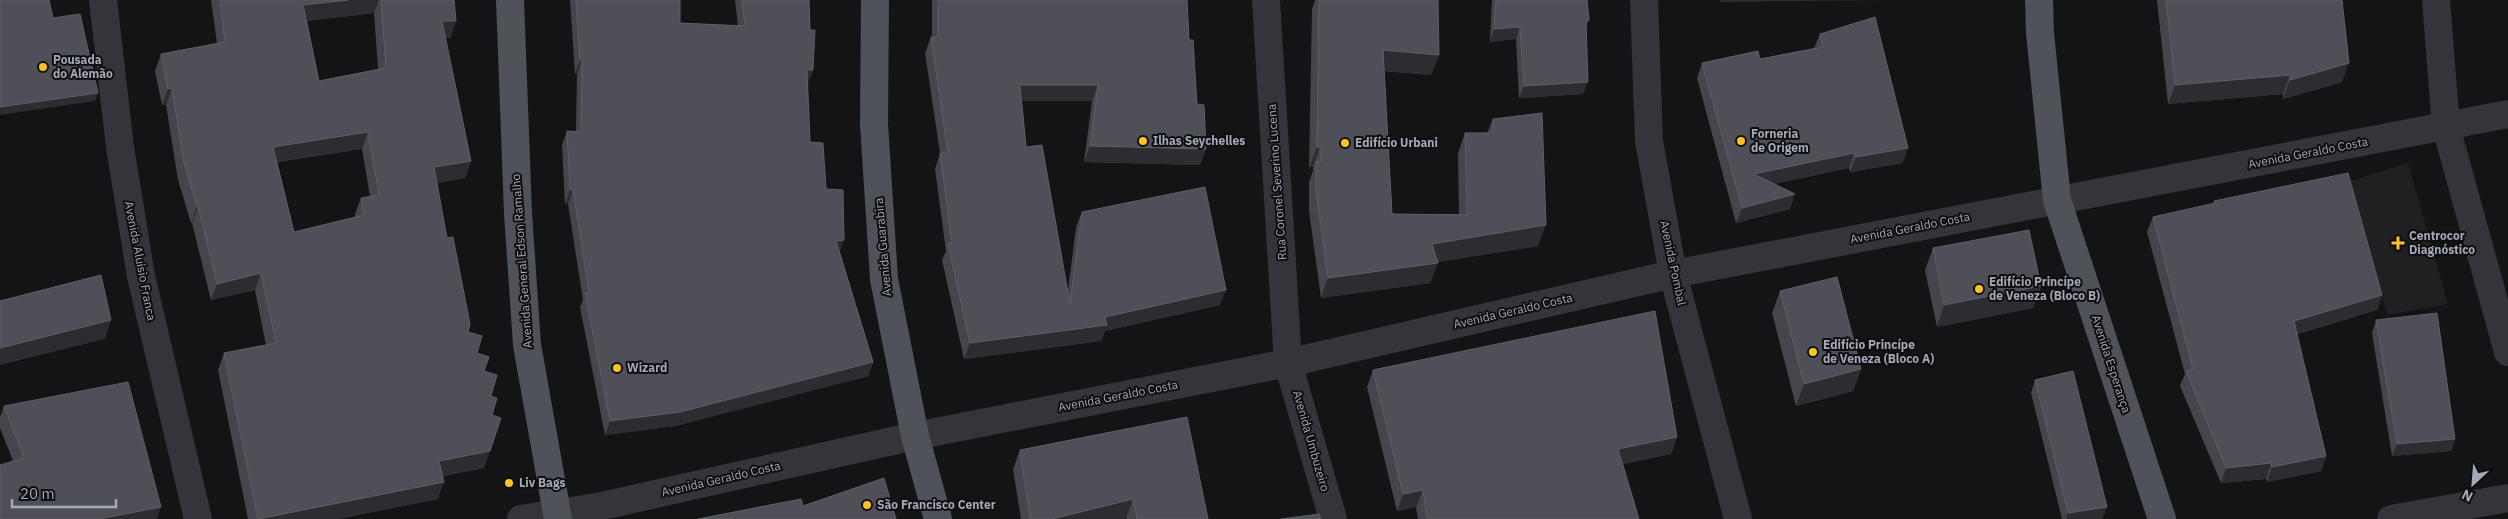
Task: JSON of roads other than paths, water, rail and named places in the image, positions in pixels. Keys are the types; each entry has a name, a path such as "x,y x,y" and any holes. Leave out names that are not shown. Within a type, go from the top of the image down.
{"main road":[{"name":"Avenida General Edson Ramalho","path":"510,0 517,203 527,345 557,516"},
{"name":"Avenida Guarabira","path":"875,0 874,124 884,279 915,436 938,519"},
{"name":"Avenida Esperança","path":"2039,0 2040,33 2057,200 2162,519"}],"street":[{"name":"Avenida Aluísio Franca","path":"103,0 120,147 141,276 198,519"},
{"name":"Rua Coronel Severino Lucena","path":"1266,0 1288,363"},
{"name":"Avenida Pombal","path":"1644,0 1649,141 1673,274 1738,519"},
{"path":"2436,0 2446,128 2508,352"},
{"name":"Avenida Geraldo Costa","path":"521,519 557,516 915,436 1288,363 1673,274 2446,128 2508,114"},
{"name":"Avenida Umbuzeiro","path":"1288,363 1333,519"},
{"path":"2391,519 2508,498"}],"place":[{"name":"Pousada do Alemão","path":"43,67"},
{"name":"Ilhas Seychelles","path":"1143,141"},
{"name":"Forneria de Origem","path":"1741,141"},
{"name":"Edifício Urbani","path":"1345,143"},
{"name":"Centrocor Diagnóstico","path":"2398,243"},
{"name":"Edifício Princípe de Veneza (Bloco B)","path":"1979,289"},
{"name":"Edifício Princípe de Veneza (Bloco A)","path":"1813,352"},
{"name":"Wizard","path":"617,368"},
{"name":"Liv Bags","path":"509,483"},
{"name":"São Francisco Center","path":"867,505"}]}
